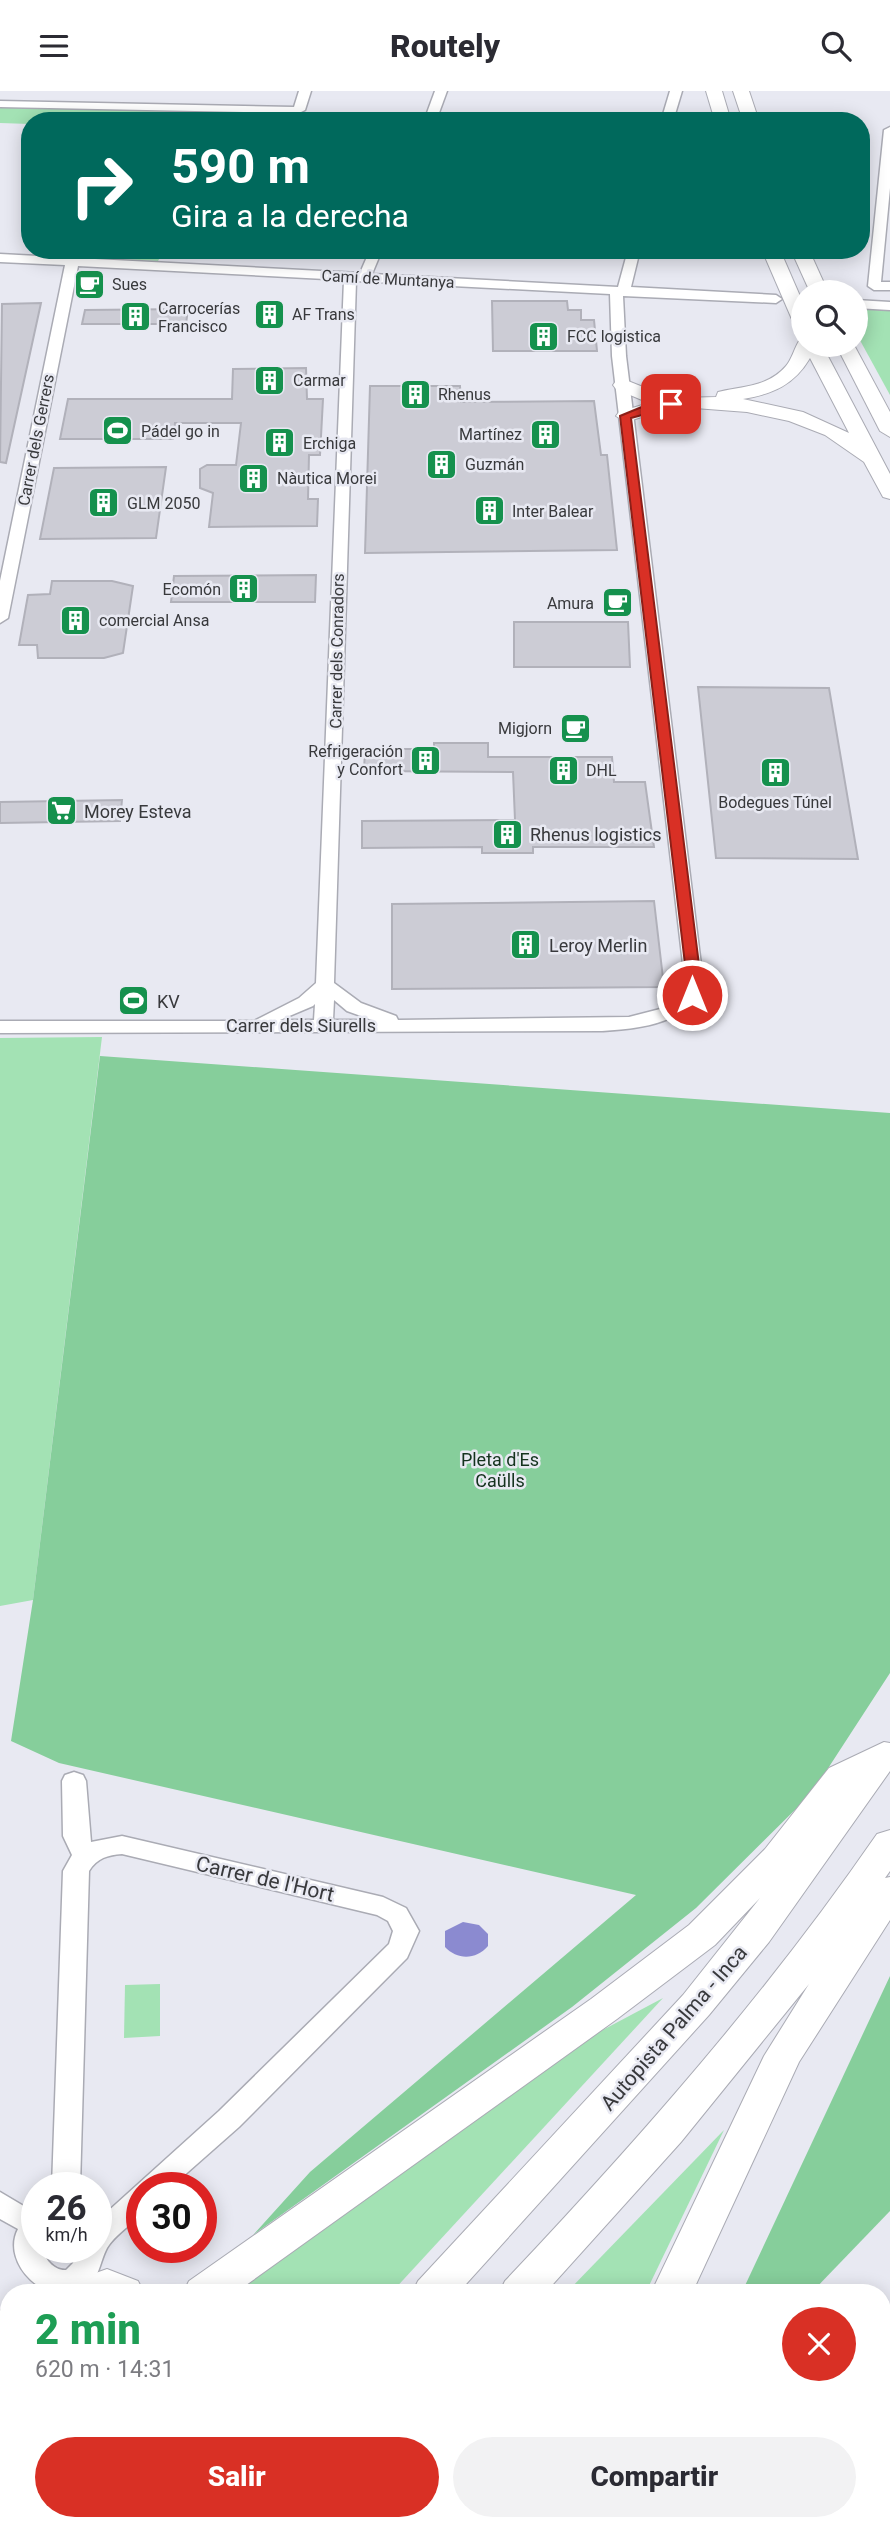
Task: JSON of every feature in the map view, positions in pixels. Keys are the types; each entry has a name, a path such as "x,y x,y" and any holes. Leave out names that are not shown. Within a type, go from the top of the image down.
{"highway":[{"path":"715,91 721,112"},
{"path":"741,91 748,112"},
{"path":"775,259 791,296"},
{"path":"804,259 814,280"},
{"path":"623,385 639,394 663,398 737,395 780,382 792,374 802,357"},
{"path":"819,357 890,493"},
{"path":"851,357 890,431"},
{"path":"626,416 652,406 671,404 764,409 818,424 871,459"},
{"path":"218,2281 604,2009 702,1935 778,1858 841,1777 887,1749"},
{"name":"Autopista Palma - Inca","path":"440,2284 696,2005 757,1932 887,1749"},
{"path":"527,2284 748,2035 863,1885 890,1843"},
{"path":"675,2284 783,2056 890,1890"}],"street":[{"path":"137,106 145,91"},
{"path":"0,104 299,110 305,91"},
{"path":"433,112 441,91"},
{"path":"670,112 676,91"},
{"path":"890,130 874,286 890,286"},
{"name":"Camí de Muntanya","path":"0,258 357,277 619,296"},
{"path":"173,267 176,259"},
{"path":"357,277 370,259"},
{"name":"Carrer dels Siurells","path":"0,1027 602,1025 635,1023 679,1007 692,995 694,981 623,385 619,296 631,259"},
{"name":"Carrer dels Gerrers","path":"1,609 72,262"},
{"name":"Carrer dels Conradors","path":"323,1025 357,277"},
{"path":"619,296 656,294 776,299"},
{"path":"868,305 890,306"},
{"path":"250,1026 306,1002 326,985 354,1007 408,1025"},
{"path":"66,2172 76,1871 85,1856 76,1836 74,1781"},
{"name":"Carrer de l'Hort","path":"85,1856 102,1847 122,1845 383,1907 398,1915 407,1926 408,1934 398,1951 229,2119 170,2172"},
{"path":"0,2203 21,2218"},
{"path":"23,2265 76,2283 102,2272 126,2227"}],"green space":[{"path":"0,106 261,112 21,112 21,124 0,123"},
{"path":"121,259 159,259 158,261"},
{"path":"868,308 890,309 890,395 868,355"},
{"path":"102,1037 33,1600 0,1606 0,1038"},
{"name":"Pleta d'Es Caülls","path":"100,1056 890,1113 890,1673 812,1793 696,1908 572,2007 253,2235 310,2172 636,1895 59,1763 11,1741 33,1600"},
{"path":"890,1976 890,2211 820,2284 746,2284"},
{"path":"160,1984 160,2036 124,2038 125,1985"},
{"path":"663,1998 399,2284 239,2284 567,2049"},
{"path":"724,2130 650,2284 575,2284"}],"water":[{"path":"463,1922 479,1925 488,1934 488,1946 478,1954 461,1956 445,1947 445,1931"}],"building":[{"name":"FCC logistica","path":"492,301 567,301 568,310 581,310 581,320 594,320 597,351 493,351"},
{"path":"41,303 6,463 0,462 2,304"},
{"name":"Carrocerías Francisco","path":"188,309 186,324 82,324 85,310"},
{"path":"306,368 307,399 323,399 320,455 309,455 308,499 318,499 317,526 209,527 213,493 200,488 200,469 207,465 236,465 241,423 175,423 173,439 60,439 68,399 232,399 233,369"},
{"path":"370,386 460,386 461,402 594,401 601,455 607,455 617,550 365,553"},
{"name":"GLM 2050","path":"166,467 156,538 40,539 54,468"},
{"name":"Ecomón","path":"316,575 315,602 171,602 174,576"},
{"name":"comercial Ansa","path":"52,581 112,581 133,586 123,653 104,658 38,658 37,645 19,645 28,595 50,594"},
{"path":"514,622 628,622 630,667 514,667"},
{"name":"Bodegues Túnel","path":"698,687 829,688 858,859 716,858"},
{"path":"434,743 488,743 488,757 612,757 614,782 645,782 654,847 533,847 533,853 482,853 482,847 362,848 362,821 515,820 513,772 364,771 365,749 434,749"},
{"name":"Morey Esteva","path":"122,800 120,821 0,823 0,802"},
{"name":"Leroy Merlin","path":"654,901 664,987 392,989 392,904"}],"place":[{"name":"Sues","path":"89,284"},
{"name":"AF Trans","path":"269,314"},
{"name":"Carrocerías Francisco","path":"135,317"},
{"name":"FCC logistica","path":"544,336"},
{"name":"Carmar","path":"270,380"},
{"name":"Rhenus","path":"415,394"},
{"name":"Pádel go in","path":"118,431"},
{"name":"Martínez","path":"545,434"},
{"name":"Erchiga","path":"280,443"},
{"name":"Guzmán","path":"442,464"},
{"name":"Nàutica Morei","path":"254,478"},
{"name":"GLM 2050","path":"104,503"},
{"name":"Inter Balear","path":"489,511"},
{"name":"Ecomón","path":"244,589"},
{"name":"Amura","path":"617,603"},
{"name":"comercial Ansa","path":"76,620"},
{"name":"Migjorn","path":"575,728"},
{"name":"Refrigeración y Confort","path":"426,760"},
{"name":"DHL","path":"563,770"},
{"name":"Bodegues Túnel","path":"775,773"},
{"name":"Morey Esteva","path":"61,811"},
{"name":"Rhenus logistics","path":"507,834"},
{"name":"Leroy Merlin","path":"526,945"},
{"name":"KV","path":"134,1001"}],"route":[{"path":"671,404 652,406 626,416 694,981 692,995"}]}
